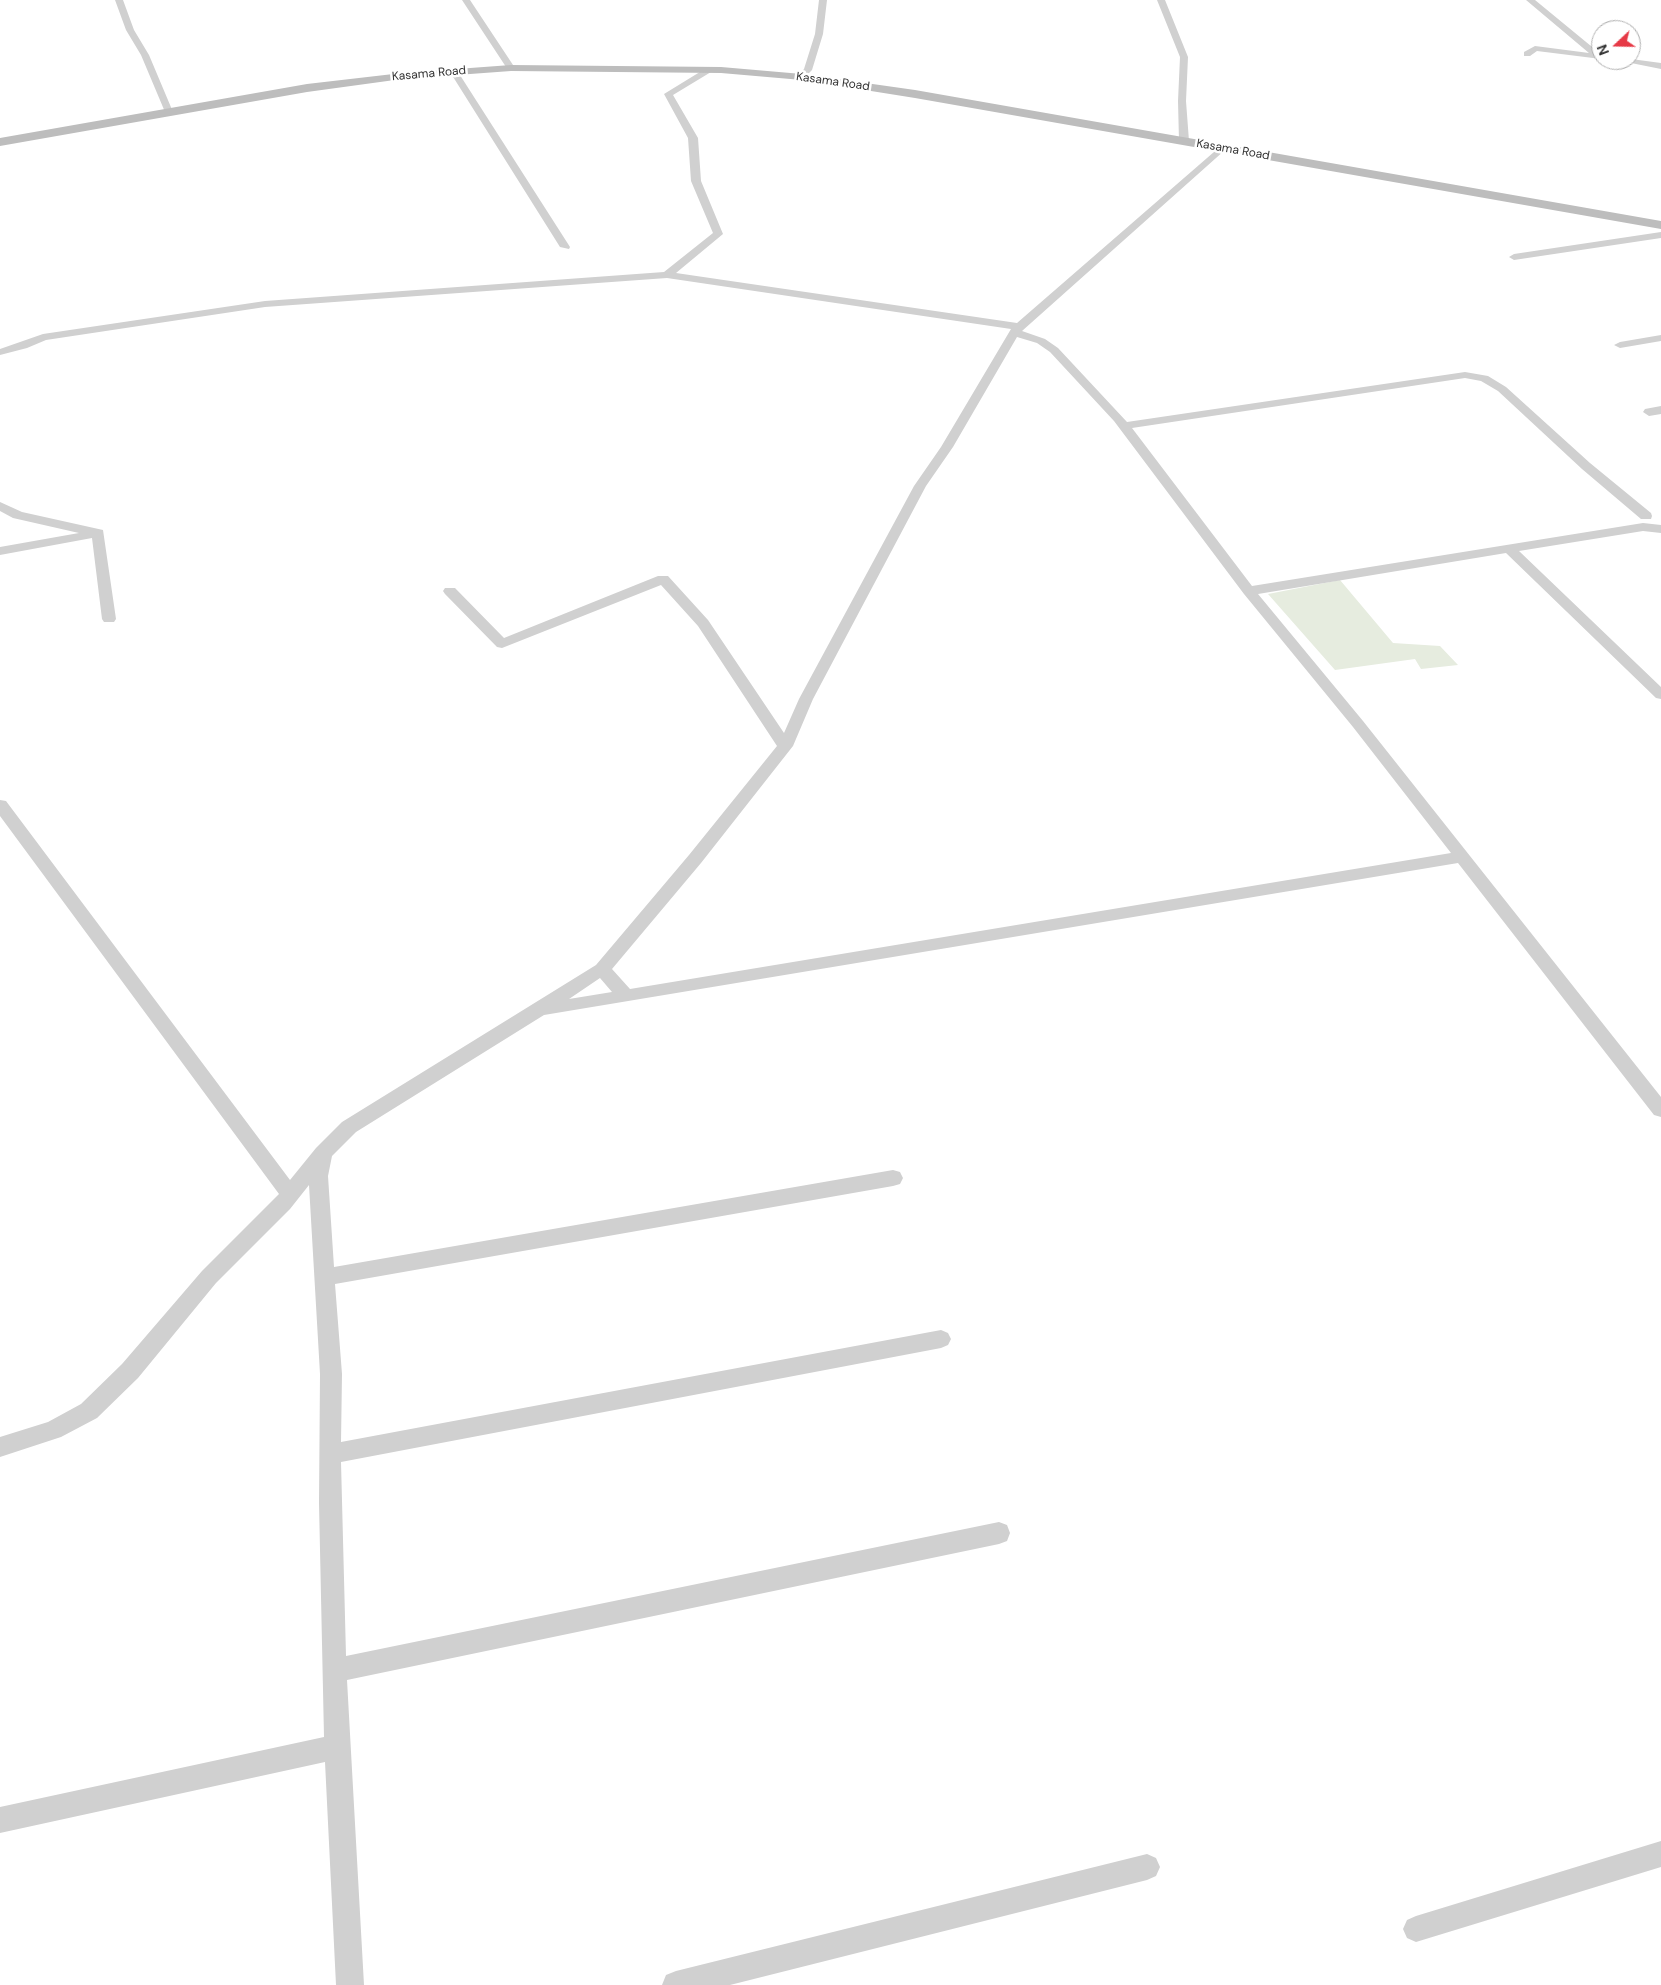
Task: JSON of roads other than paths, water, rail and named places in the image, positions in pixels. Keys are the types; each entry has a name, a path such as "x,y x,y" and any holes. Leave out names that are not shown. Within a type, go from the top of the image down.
{"street":[{"path":"119,0 130,30 145,55 169,112"},
{"path":"466,0 511,68"},
{"path":"802,77 808,70 819,34 823,0"},
{"path":"1161,0 1184,57 1182,101 1184,141"},
{"path":"1530,0 1591,51"},
{"path":"1527,54 1535,48 1591,55"},
{"path":"1641,63 1661,66"},
{"name":"Kasama Road","path":"0,142 307,88 454,72 511,68 708,70 802,77 915,94 1661,225"},
{"path":"667,276 718,234 696,182 693,138 668,94 708,70"},
{"path":"454,72 565,247"},
{"path":"0,1447 53,1430 89,1411 130,1371 209,1277 290,1194 323,1153 349,1127 540,1010 602,968 695,859 785,746 806,699 920,486 947,447 1017,330 1222,148"},
{"path":"1514,257 1661,235"},
{"path":"0,352 23,346 43,337 265,304 479,287 667,276 1017,330 1041,341 1054,350 1124,426 1249,591 1661,1110"},
{"path":"1620,345 1661,338"},
{"path":"1124,426 1466,374 1484,378 1502,389 1586,466 1646,516"},
{"path":"0,506 18,515 98,533"},
{"path":"1249,591 1643,527 1661,529"},
{"path":"0,551 98,533"},
{"path":"98,533 109,619"},
{"path":"1509,549 1661,695"},
{"path":"450,591 502,644 663,579 704,622 785,746"},
{"path":"0,805 290,1194"},
{"path":"540,1010 1462,857"},
{"path":"602,968 626,996"},
{"path":"323,1153 318,1176 331,1374 330,1454 337,1747 350,1985"},
{"path":"324,1277 893,1178"},
{"path":"330,1454 941,1339"},
{"path":"336,1670 999,1533"},
{"path":"0,1820 337,1747"},
{"path":"1416,1929 1661,1854"},
{"path":"676,1985 1146,1867"}]}
